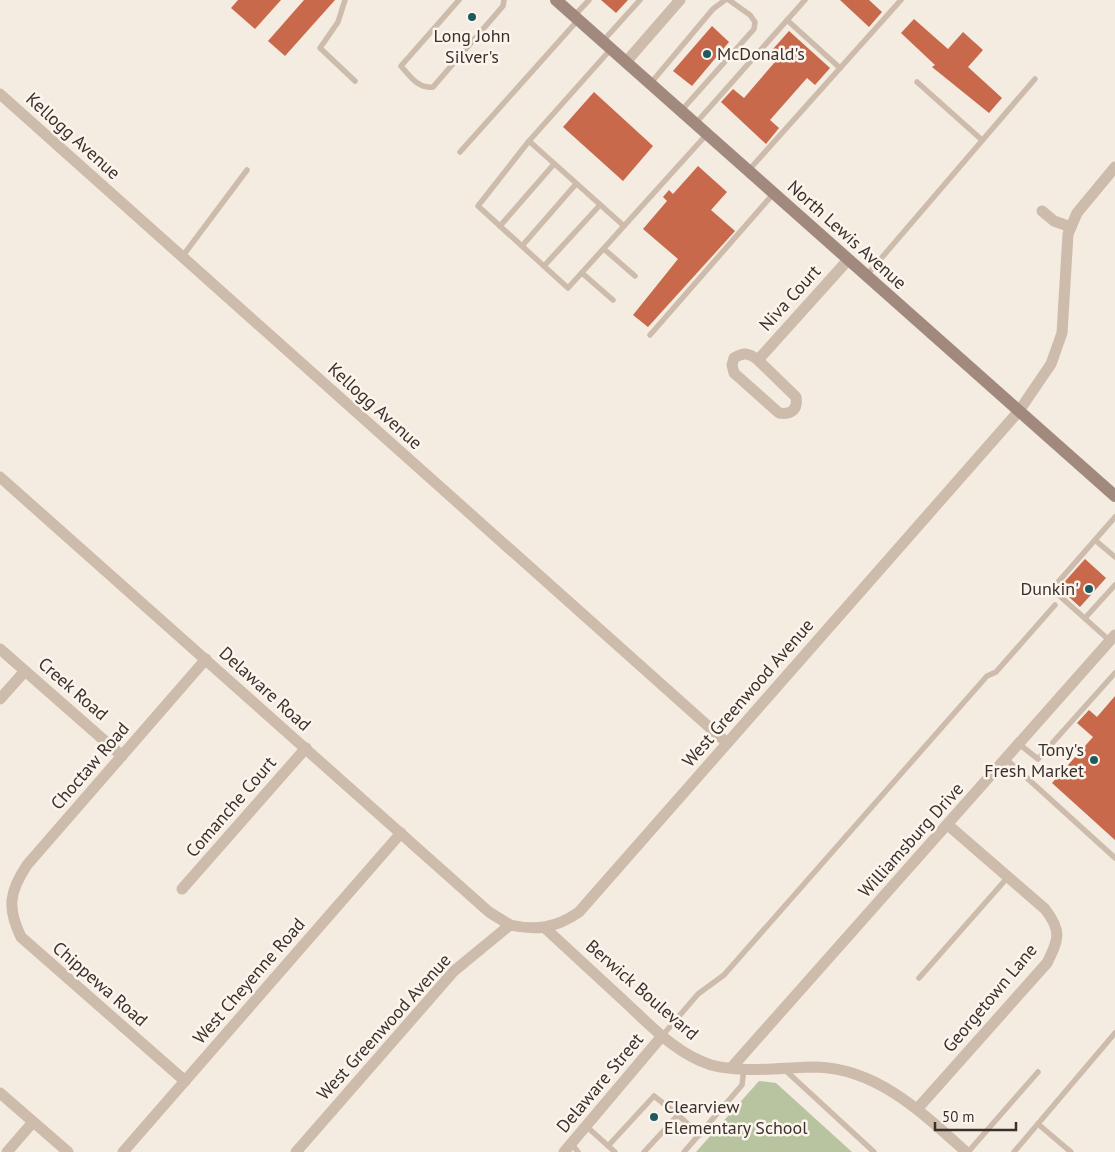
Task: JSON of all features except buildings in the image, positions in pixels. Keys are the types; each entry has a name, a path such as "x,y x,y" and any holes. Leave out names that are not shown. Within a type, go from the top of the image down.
{"main road":[{"name":"North Lewis Avenue","path":"556,0 1115,496"}],"street":[{"path":"626,62 680,0"},
{"name":"Kellogg Avenue","path":"0,94 727,743"},
{"name":"West Greenwood Avenue","path":"296,1152 454,971 510,925 528,929 545,928 563,923 579,912 1019,411 1051,364 1062,333 1066,254 1077,213 1115,167"},
{"path":"1042,211 1054,221 1072,226"},
{"name":"Niva Court","path":"758,360 848,260"},
{"path":"742,353 750,354 758,360 796,397 798,405 794,410 787,414 780,413 734,373 732,365 734,358 742,353"},
{"name":"Delaware Road","path":"0,476 489,912 510,925"},
{"name":"Williamsburg Drive","path":"732,1068 1112,638"},
{"name":"Creek Road","path":"0,649 122,756"},
{"name":"Choctaw Road","path":"12,901 16,882 27,865 206,660"},
{"path":"0,699 25,670"},
{"name":"Comanche Court","path":"182,889 306,748"},
{"name":"Georgetown Lane","path":"918,1108 1047,963 1055,948 1058,937 1057,924 1045,909 948,825"},
{"name":"West Cheyenne Road","path":"123,1152 401,833"},
{"name":"Chippewa Road","path":"12,901 12,919 21,937 185,1081"},
{"name":"Berwick Boulevard","path":"545,928 662,1036 686,1054 712,1065 732,1068 784,1069 819,1067 848,1073 883,1086 918,1108 967,1152"},
{"name":"Delaware Street","path":"571,1149 586,1126 662,1036"},
{"path":"0,1093 68,1152"},
{"path":"7,1152 33,1122"}],"lane":[{"path":"344,0 338,22 320,48 355,81"},
{"path":"459,0 401,66 418,84 426,88 434,87 503,6 504,0"},
{"path":"460,152 576,18 588,0"},
{"path":"640,0 607,45 478,206 568,288 707,134"},
{"path":"650,84 713,9 725,0"},
{"path":"681,111 754,29 755,22 750,15 730,0"},
{"path":"695,124 805,0"},
{"path":"748,171 901,0"},
{"path":"787,20 840,68"},
{"path":"866,276 1035,79"},
{"path":"917,82 982,140"},
{"path":"529,142 624,226"},
{"path":"500,226 554,164"},
{"path":"182,257 247,170"},
{"path":"522,246 576,184"},
{"path":"650,335 774,193"},
{"path":"544,266 600,205"},
{"path":"604,249 635,276"},
{"path":"582,273 613,300"},
{"path":"1112,638 1085,618 1052,589 1115,517"},
{"path":"1095,540 1115,557"},
{"path":"1085,618 1115,584"},
{"path":"662,1036 698,994 724,975 987,676 996,672 1055,605"},
{"path":"1020,744 1038,759 1115,673"},
{"path":"1006,759 1115,858"},
{"path":"919,978 1008,877"},
{"path":"1014,1152 1115,1033"},
{"path":"684,1152 742,1085 744,1069"},
{"path":"784,1069 874,1152"},
{"path":"967,1152 1038,1072"},
{"path":"608,1146 654,1096 700,1135"},
{"path":"644,1152 678,1115"},
{"path":"1038,1124 1071,1152"},
{"path":"586,1126 616,1152"}],"green space":[{"path":"759,1081 776,1083 852,1152 696,1152"}],"place":[{"name":"Long John Silver's","path":"472,17"},
{"name":"McDonald's","path":"707,54"},
{"name":"Dunkin'","path":"1089,589"},
{"name":"Tony's Fresh Market","path":"1094,760"},
{"name":"Clearview Elementary School","path":"654,1117"}]}
